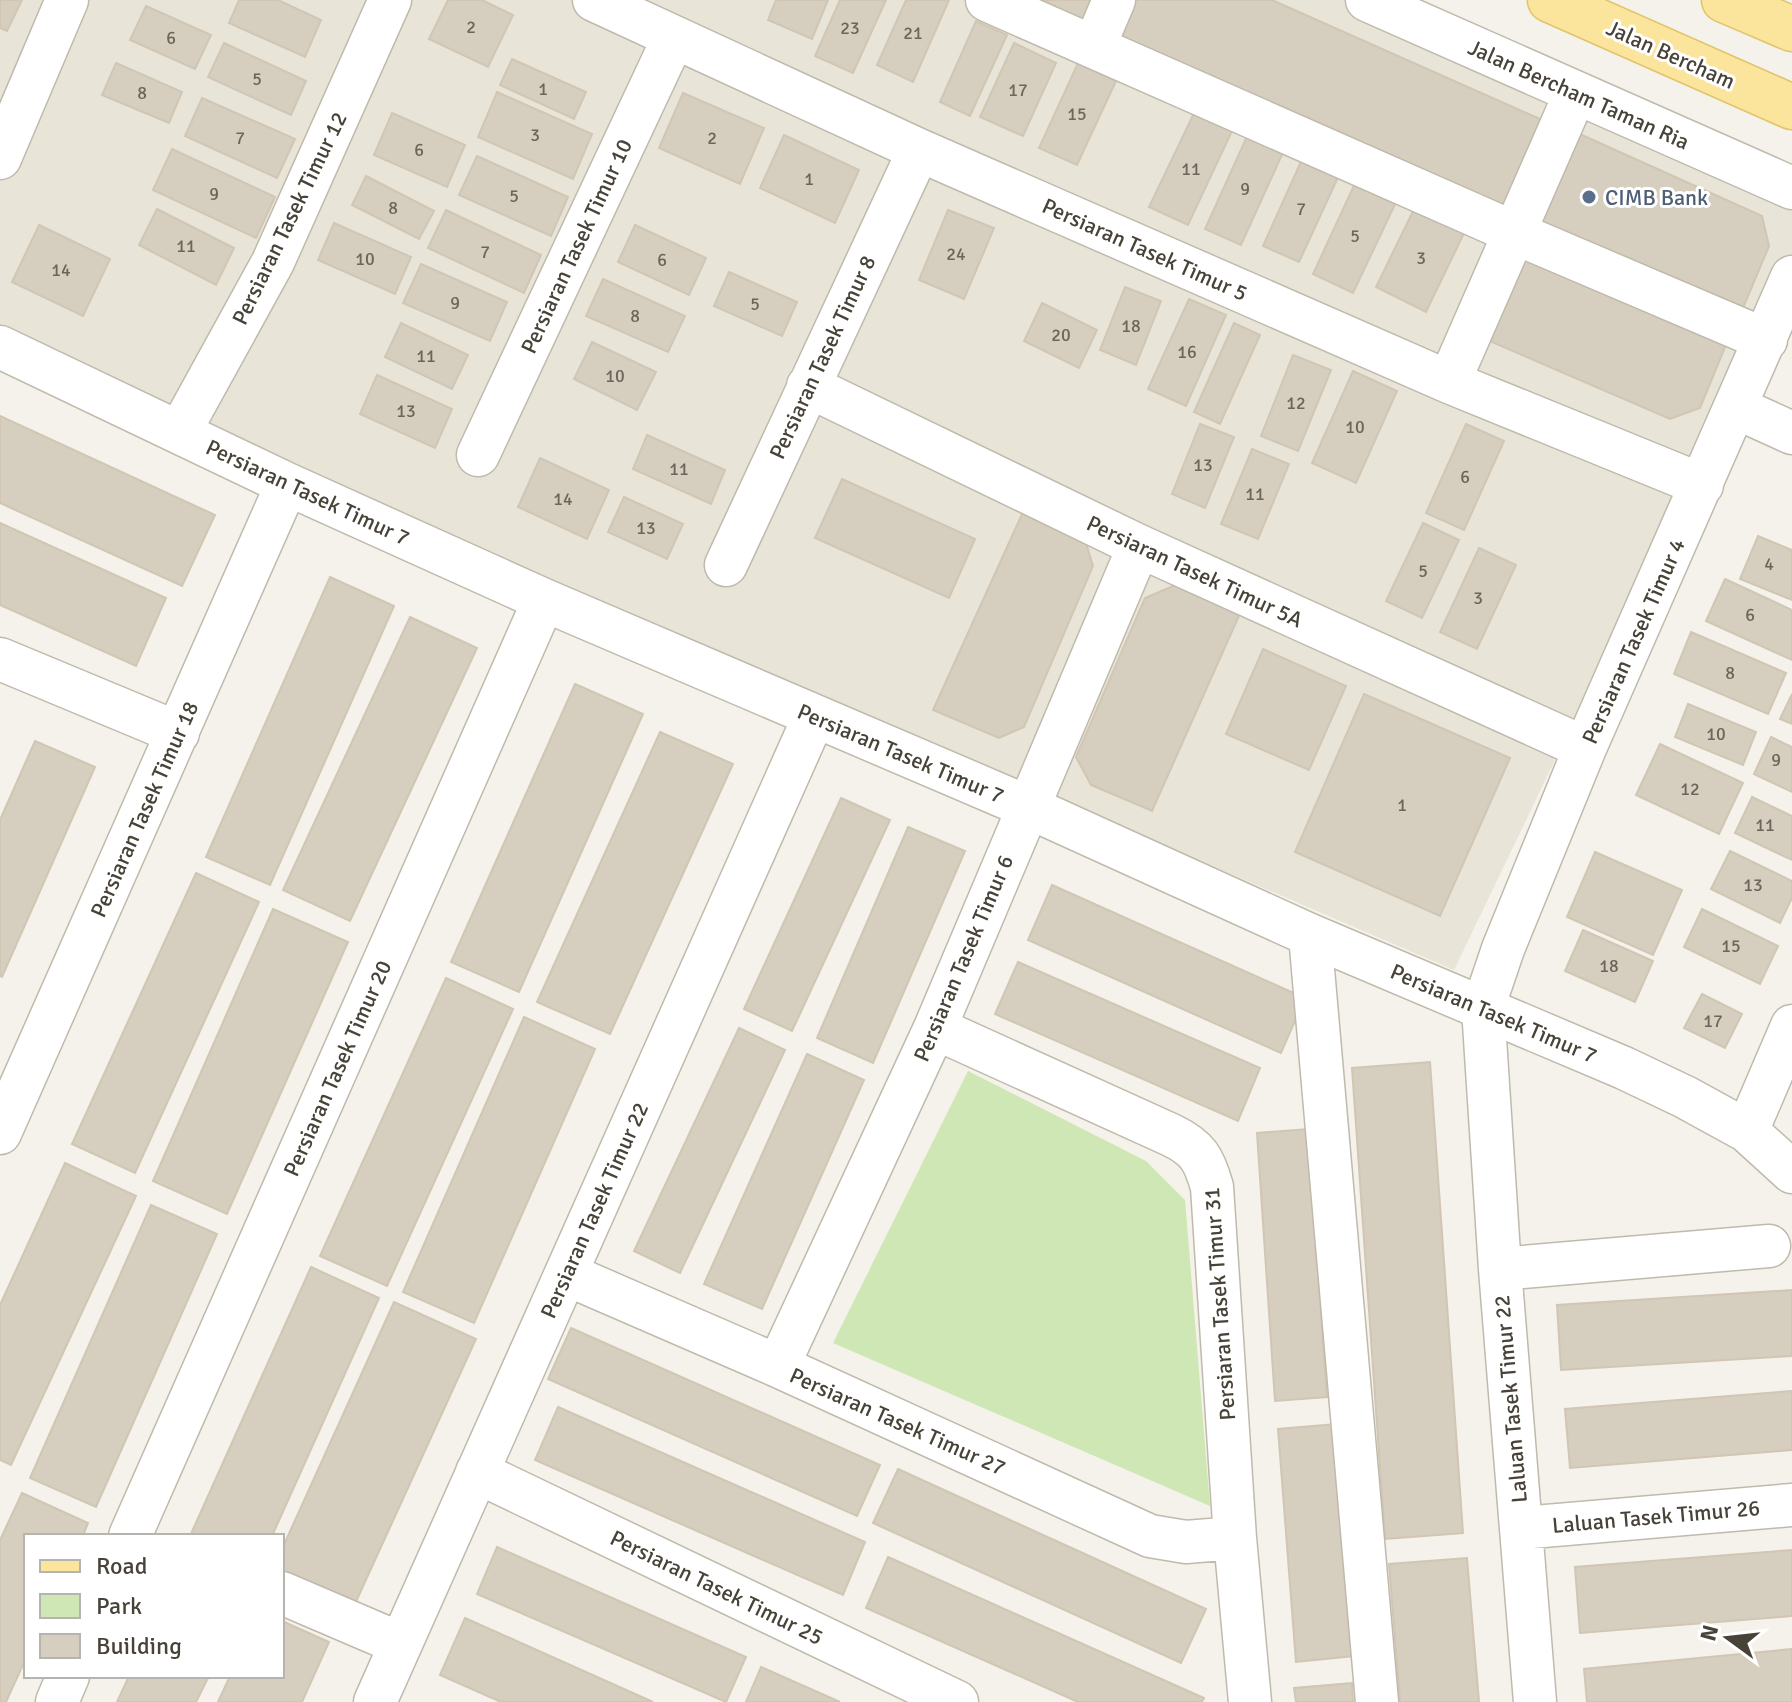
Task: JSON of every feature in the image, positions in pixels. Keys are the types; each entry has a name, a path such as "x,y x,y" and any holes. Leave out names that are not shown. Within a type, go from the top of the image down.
{"main road":[{"name":"Jalan Bercham","path":"1550,0 1792,107"},
{"path":"1724,0 1792,29"}],"street":[{"path":"3,141 67,0"},
{"name":"Persiaran Tasek Timur 12","path":"180,431 273,262 390,0"},
{"name":"Persiaran Tasek Timur 5","path":"594,0 919,150 1449,382 1702,485"},
{"path":"987,0 1766,340"},
{"path":"1094,47 1114,0"},
{"name":"Jalan Bercham Taman Ria","path":"1367,0 1792,188"},
{"name":"Persiaran Tasek Timur 10","path":"478,455 674,37"},
{"path":"1449,382 1575,94"},
{"name":"Persiaran Tasek Timur 8","path":"726,565 919,150"},
{"name":"Persiaran Tasek Timur 4","path":"1483,1008 1503,949 1585,748 1792,277"},
{"name":"Persiaran Tasek Timur 7","path":"0,347 287,484 544,600 1028,807 1310,935 1636,1074 1747,1131 1792,1172"},
{"name":"Persiaran Tasek Timur 5A","path":"808,386 1139,546 1585,748"},
{"path":"1737,408 1792,433"},
{"name":"Persiaran Tasek Timur 18","path":"0,1133 287,484"},
{"name":"Persiaran Tasek Timur 6","path":"778,1366 935,1028 1139,546"},
{"name":"Persiaran Tasek Timur 20","path":"140,1533 544,600"},
{"path":"0,659 178,733"},
{"name":"Persiaran Tasek Timur 22","path":"382,1700 401,1644 814,717"},
{"path":"1310,935 1377,1702"},
{"path":"1483,1008 1500,1269"},
{"path":"1747,1131 1792,1026"},
{"name":"Persiaran Tasek Timur 31","path":"935,1028 1171,1135 1189,1144 1204,1161 1212,1187 1235,1538 1250,1702"},
{"name":"Laluan Tasek Timur 22","path":"1535,1702 1500,1269 1769,1246"},
{"name":"Persiaran Tasek Timur 27","path":"566,1274 778,1366 1150,1536 1186,1542 1235,1538"},
{"name":"Persiaran Tasek Timur 25","path":"477,1472 957,1702"},
{"name":"Laluan Tasek Timur 26","path":"1521,1528 1792,1505"},
{"path":"284,1594 401,1644"},
{"path":"57,1702 67,1678"}],"shaded area":[{"path":"0,0 1377,0 1792,188 1792,267 1454,970 0,344"}],"green space":[{"path":"968,1071 1146,1161 1185,1200 1210,1506 833,1343"}],"building":[{"path":"0,0 22,0 7,31 0,28"},
{"path":"239,0 278,0 321,20 305,57 229,23"},
{"path":"448,0 482,0 513,15 488,67 429,39"},
{"path":"776,0 828,0 812,39 768,20"},
{"path":"840,0 886,0 853,73 815,56"},
{"path":"906,0 949,0 913,82 877,65"},
{"path":"1022,0 1105,0 1078,25"},
{"path":"1130,0 1272,0 1549,123 1513,211 1122,44 1117,28"},
{"path":"146,6 211,35 195,69 130,40"},
{"path":"976,21 1007,35 970,116 940,102"},
{"path":"224,43 306,81 291,115 208,77"},
{"path":"1014,43 1056,63 1023,136 980,117"},
{"path":"512,59 586,92 574,119 500,85"},
{"path":"116,63 182,92 169,123 102,95"},
{"path":"1078,63 1116,81 1077,165 1039,148"},
{"path":"497,92 592,134 573,179 478,137"},
{"path":"683,93 764,128 740,184 659,148"},
{"path":"202,98 295,139 277,178 185,136"},
{"path":"392,113 465,145 447,187 374,155"},
{"path":"1194,113 1232,131 1188,225 1149,207"},
{"path":"1573,131 1762,216 1769,246 1741,313 1545,233 1538,213"},
{"path":"1249,132 1285,148 1241,245 1205,229"},
{"path":"784,135 859,170 835,223 760,188"},
{"path":"172,149 275,197 256,238 153,190"},
{"path":"477,156 568,197 551,236 459,195"},
{"path":"1303,157 1340,173 1299,262 1263,246"},
{"path":"366,176 434,211 419,239 352,205"},
{"path":"1357,179 1398,198 1353,293 1313,274"},
{"path":"1416,205 1466,229 1426,312 1376,287"},
{"path":"157,209 234,248 216,285 139,245"},
{"path":"446,210 541,255 524,293 428,248"},
{"path":"948,210 994,228 964,299 919,280"},
{"path":"334,223 411,257 395,294 318,260"},
{"path":"39,225 110,259 83,316 12,282"},
{"path":"635,225 706,258 689,295 618,262"},
{"path":"1535,250 1730,335 1700,408 1670,419 1485,339 1516,262"},
{"path":"421,264 507,302 490,341 403,303"},
{"path":"729,272 797,302 782,336 714,306"},
{"path":"603,279 685,316 668,352 586,316"},
{"path":"1125,287 1161,301 1136,365 1100,350"},
{"path":"1189,299 1226,315 1186,406 1148,389"},
{"path":"1042,303 1097,330 1079,368 1024,341"},
{"path":"401,323 468,355 452,389 385,357"},
{"path":"1234,323 1260,335 1220,424 1194,412"},
{"path":"592,342 656,372 637,410 574,379"},
{"path":"1293,355 1331,370 1298,451 1261,436"},
{"path":"1353,371 1397,391 1356,483 1312,463"},
{"path":"377,375 452,409 435,448 360,414"},
{"path":"0,416 215,515 182,586 0,503"},
{"path":"1200,424 1234,437 1205,508 1172,494"},
{"path":"1466,424 1504,441 1464,530 1426,513"},
{"path":"647,435 725,470 711,504 633,469"},
{"path":"1252,449 1289,464 1258,539 1221,524"},
{"path":"540,458 609,490 587,539 518,507"},
{"path":"842,479 975,539 949,598 815,538"},
{"path":"624,497 683,524 667,559 608,532"},
{"path":"1023,512 1085,540 1093,566 1024,727 999,738 933,710"},
{"path":"0,523 166,598 136,666 0,605"},
{"path":"1423,523 1459,540 1422,618 1386,601"},
{"path":"1758,536 1792,550 1792,600 1740,579"},
{"path":"1479,548 1516,565 1477,649 1440,632"},
{"path":"330,577 394,606 270,885 206,857"},
{"path":"1725,579 1792,610 1792,660 1706,621"},
{"path":"1182,582 1242,609 1152,811 1091,785 1076,757 1145,598"},
{"path":"410,617 477,648 350,921 283,890"},
{"path":"1691,632 1786,673 1768,714 1674,674"},
{"path":"1263,649 1346,686 1309,770 1226,734"},
{"path":"575,684 643,714 519,992 451,962"},
{"path":"1364,694 1510,758 1440,916 1295,852"},
{"path":"1792,694 1792,724 1780,719"},
{"path":"1688,704 1756,732 1743,765 1675,737"},
{"path":"660,732 733,764 610,1034 537,1002"},
{"path":"1771,737 1792,747 1792,792 1754,774"},
{"path":"35,741 95,767 2,977 0,820"},
{"path":"1660,744 1743,783 1719,834 1636,795"},
{"path":"1752,797 1792,816 1792,860 1735,833"},
{"path":"841,798 890,820 792,1031 744,1009"},
{"path":"908,827 965,851 873,1063 817,1038"},
{"path":"1730,851 1792,881 1792,898 1780,923 1711,889"},
{"path":"1595,852 1682,890 1653,955 1567,917"},
{"path":"196,873 259,902 135,1173 72,1144"},
{"path":"1052,885 1305,998 1281,1053 1028,940"},
{"path":"273,909 348,942 227,1214 153,1181"},
{"path":"1702,909 1778,946 1760,984 1684,947"},
{"path":"1583,930 1653,961 1635,1002 1565,971"},
{"path":"1018,962 1260,1068 1238,1121 995,1014"},
{"path":"446,978 513,1009 387,1286 320,1256"},
{"path":"1702,994 1742,1014 1725,1048 1684,1028"},
{"path":"524,1017 595,1049 474,1323 403,1292"},
{"path":"739,1028 785,1050 680,1273 634,1251"},
{"path":"807,1054 864,1080 762,1309 704,1284"},
{"path":"1430,1062 1463,1533 1385,1539 1352,1068"},
{"path":"1308,1129 1327,1397 1275,1401 1257,1133"},
{"path":"65,1163 136,1196 11,1465 0,1460 0,1305"},
{"path":"151,1205 217,1234 96,1507 30,1478"},
{"path":"311,1267 379,1298 273,1534 191,1534"},
{"path":"1792,1290 1792,1356 1561,1370 1557,1305"},
{"path":"394,1302 476,1339 349,1617 284,1588 284,1545"},
{"path":"571,1328 880,1465 857,1516 548,1379"},
{"path":"1792,1391 1792,1450 1570,1468 1565,1409"},
{"path":"558,1407 865,1542 843,1595 535,1460"},
{"path":"1336,1424 1354,1656 1296,1662 1278,1429"},
{"path":"898,1469 1206,1609 1181,1663 873,1523"},
{"path":"22,1493 88,1523 84,1534 24,1534 24,1662 6,1702 0,1702 0,1540"},
{"path":"497,1547 746,1657 726,1702 477,1594"},
{"path":"1792,1550 1792,1616 1580,1633 1575,1567"},
{"path":"888,1557 1204,1698 1202,1702 1078,1702 866,1608"},
{"path":"1467,1558 1479,1702 1400,1702 1389,1564"},
{"path":"465,1618 653,1702 501,1702 440,1675"},
{"path":"284,1622 329,1642 302,1702 218,1702 229,1678 284,1678"},
{"path":"1792,1649 1792,1702 1587,1702 1584,1669"},
{"path":"761,1667 840,1702 746,1702"},
{"path":"128,1678 208,1678 196,1702 117,1702"},
{"path":"1352,1683 1353,1702 1296,1702 1294,1688"}],"place":[{"name":"CIMB Bank","path":"1589,197"}]}
